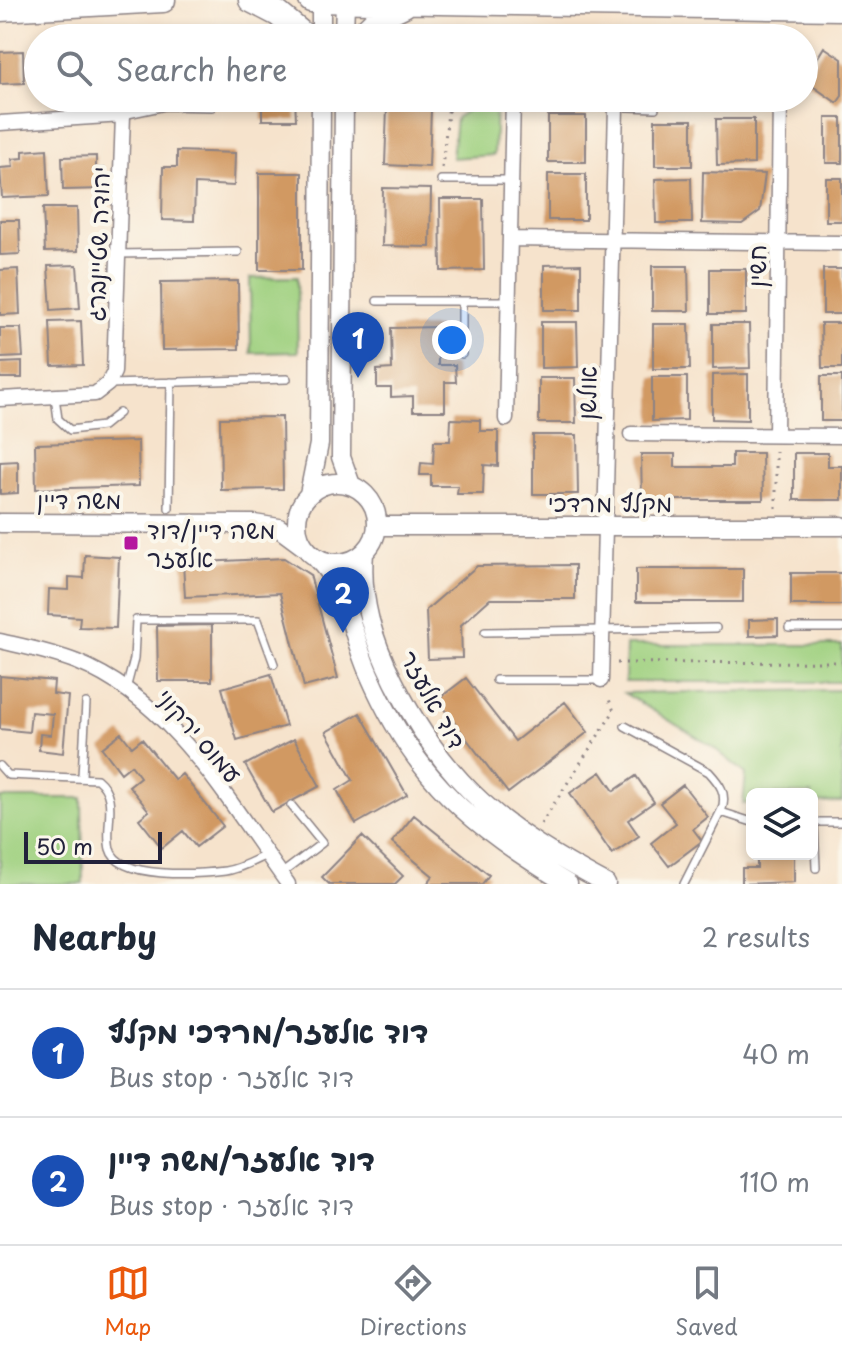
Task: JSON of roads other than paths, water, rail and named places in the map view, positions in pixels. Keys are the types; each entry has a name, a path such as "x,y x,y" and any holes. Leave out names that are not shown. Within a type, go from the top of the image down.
{"main road":[{"path":"0,9 163,0"},
{"path":"251,0 290,24"},
{"path":"311,0 406,4 842,8"},
{"path":"373,24 381,16 406,4"}],"street":[{"path":"325,24 333,0"},
{"path":"333,0 340,24"},
{"path":"321,112 319,444 297,527 311,553 341,563 364,553 375,536 377,526 371,501 351,485 341,457 344,112"},
{"path":"506,419 513,112"},
{"name":"אולשן","path":"601,680 616,112"},
{"name":"חשין","path":"776,435 780,112"},
{"path":"0,123 123,115"},
{"name":"יהודה שטיינברג","path":"108,384 114,372 123,115"},
{"path":"510,239 842,243"},
{"path":"0,399 95,394 108,384"},
{"path":"631,434 842,436"},
{"path":"305,499 329,484 351,485"},
{"name":"משה דיין","path":"254,524 305,499"},
{"name":"משה דיין","path":"0,523 254,524 279,528 311,553"},
{"name":"מקלף מרדכי","path":"377,526 842,526"},
{"name":"דוד אלעזר","path":"311,553 333,574 369,674 407,747 429,777 485,831 568,884"},
{"name":"דוד אלעזר","path":"364,553 361,583 365,608 386,667 423,737 462,786 531,839 606,884"},
{"name":"עמוס ירקוני","path":"0,641 79,663 126,689 163,721 198,760 285,879"}],"lane":[{"path":"123,115 137,112"},
{"path":"441,180 511,180"},
{"path":"118,254 238,252"},
{"path":"377,301 509,301"},
{"path":"462,301 462,354"},
{"path":"108,384 287,379"},
{"path":"169,508 171,382"},
{"path":"55,397 58,419 70,430 103,426 119,413"},
{"path":"126,689 134,659 136,620 258,620 274,664"},
{"path":"485,632 716,628"},
{"path":"789,628 842,628"},
{"path":"496,680 601,680"},
{"path":"82,776 86,703"},
{"path":"625,726 709,772 720,783 725,799 721,812 684,884"},
{"path":"0,766 8,775 97,779 106,787 110,798 110,848 124,867 139,871 227,871 267,854"},
{"path":"285,879 322,843 291,805"},
{"path":"721,812 746,820"},
{"path":"818,822 842,822"},
{"path":"815,860 816,868"}],"place":[{"name":"דוד אלעזר/מרדכי מקלף","path":"358,378"},
{"name":"משה דיין/דוד אלעזר","path":"131,543"},
{"name":"דוד אלעזר/משה דיין","path":"343,633"}]}
